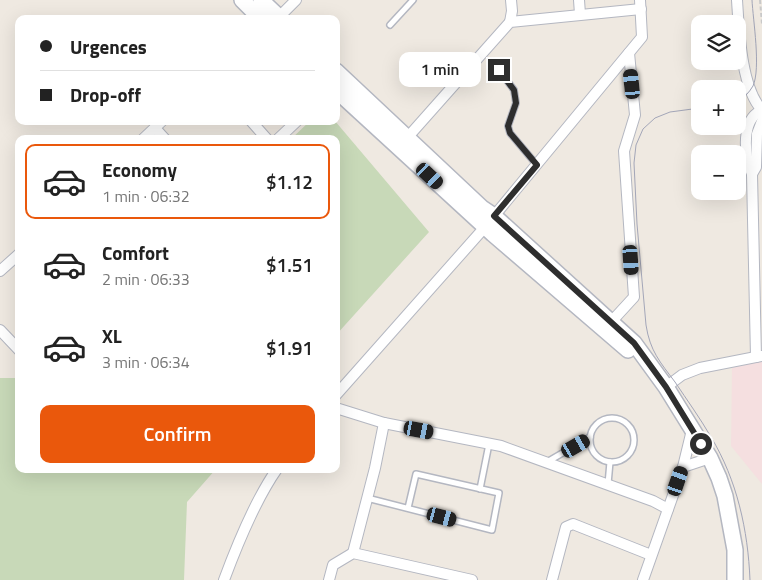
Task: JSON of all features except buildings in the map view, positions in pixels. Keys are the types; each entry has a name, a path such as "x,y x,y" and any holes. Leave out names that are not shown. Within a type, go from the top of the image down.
{"main road":[{"path":"242,0 257,15"},
{"path":"261,0 276,15"},
{"path":"340,76 482,208 490,222 662,381"},
{"path":"340,93 490,222 612,321 634,343 662,381 710,458 725,496 734,550 735,580"}],"street":[{"path":"282,15 296,0"},
{"path":"407,138 510,22 511,0"},
{"path":"579,0 580,14"},
{"path":"662,381 700,368 759,356 758,199 752,174 756,167 757,134 762,114 755,102 743,60 737,0"},
{"path":"340,391 490,222 642,38 640,4 580,14 510,22"},
{"path":"612,321 634,297 624,151 634,123 635,114 629,53"},
{"path":"147,135 158,125"},
{"path":"255,125 263,135"},
{"path":"282,135 293,125"},
{"path":"0,271 15,258"},
{"path":"0,330 15,346"},
{"path":"340,409 384,423 501,446 608,484 653,501 668,509"},
{"path":"353,553 384,423"},
{"path":"643,580 683,467 692,430"},
{"path":"683,467 710,458"},
{"path":"224,580 230,562 273,473"},
{"path":"552,580 568,525 573,524 651,555"},
{"path":"329,580 333,565 353,553 472,580"}],"lane":[{"path":"390,25 413,0"},
{"path":"499,70 514,90 516,103 508,126 510,133 537,165"},
{"path":"547,462 590,437 596,424 603,420 618,419 624,422 633,434 632,448 623,458 610,462 597,456 593,451 590,437"},
{"path":"480,489 489,444"},
{"path":"608,484 610,462"},
{"path":"367,498 492,530 499,493 416,474 408,508"}],"path":[{"path":"760,0 762,24"}],"shaded area":[{"path":"762,360 762,484 731,446 732,368"}],"green space":[{"path":"306,125 338,125 429,232 340,331 340,135 295,135"},
{"path":"0,378 15,378 15,473 212,473 187,502 184,580 0,580"}],"tram line":[{"path":"746,95 753,86 756,68 752,0"},
{"path":"691,109 670,112 655,118 643,129 636,145 634,163 637,224 646,325 656,356 707,430 728,470 744,524 750,580"}],"route":[{"path":"499,70 514,90 516,103 508,126 510,133 537,165 494,216 550,268 612,321 634,343 666,387 701,444"}]}
